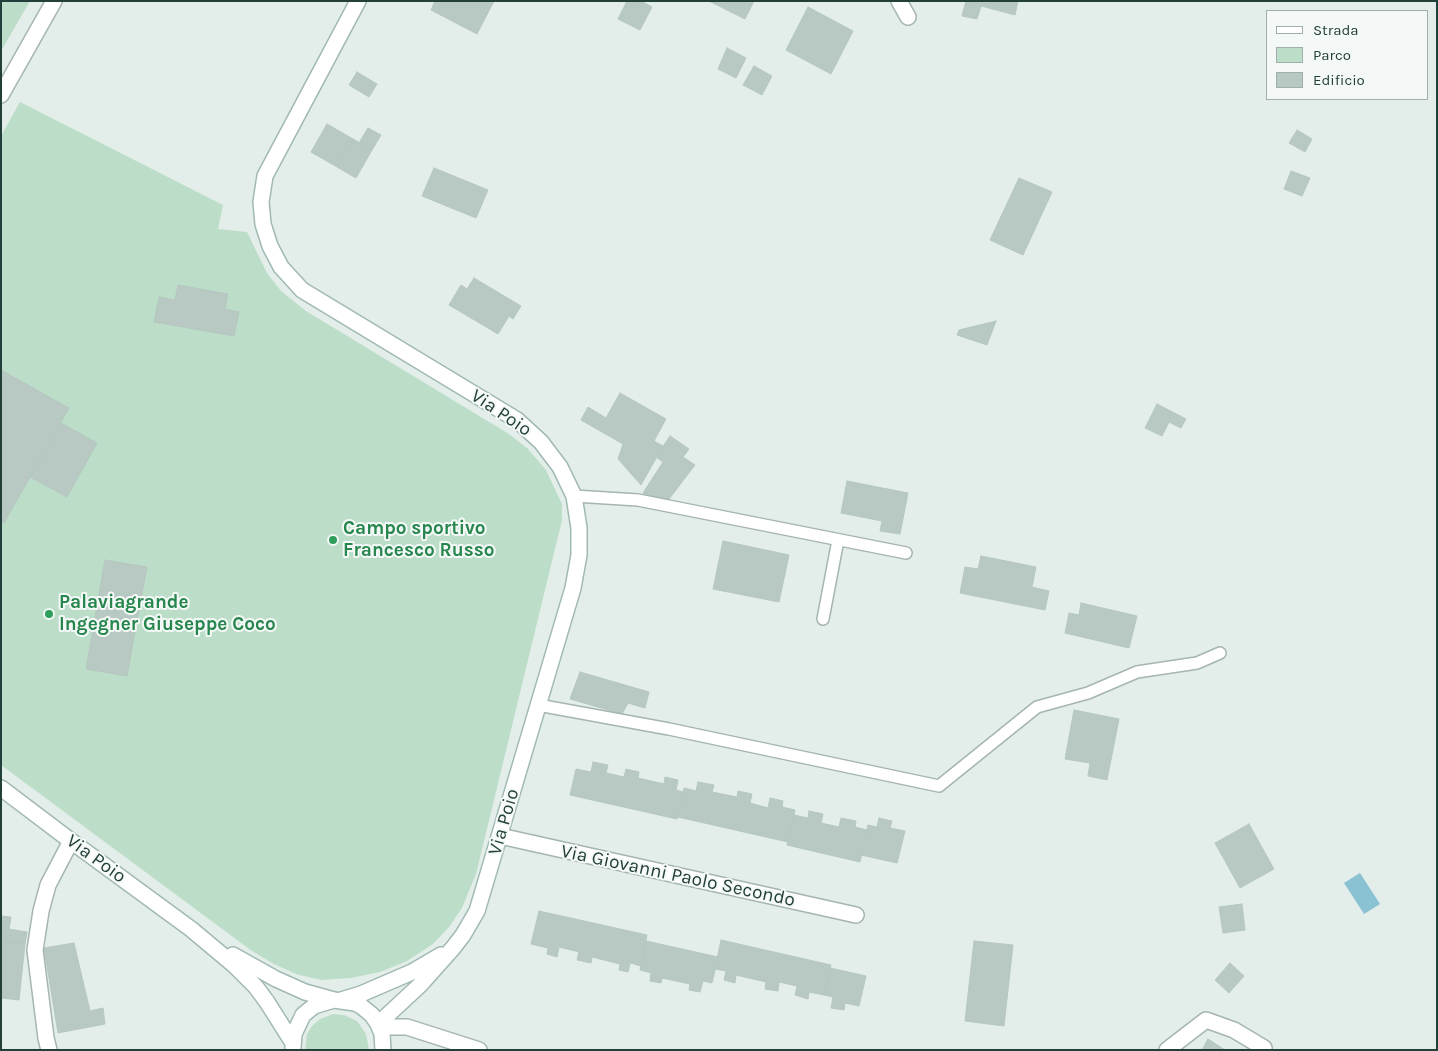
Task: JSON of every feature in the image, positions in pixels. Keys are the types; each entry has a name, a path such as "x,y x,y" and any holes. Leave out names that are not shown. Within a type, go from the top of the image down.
{"street":[{"path":"1,95 54,1"},
{"name":"Via Poio","path":"358,1 265,176 261,202 263,224 270,246 281,267 302,290 518,420 541,442 556,460 574,496 579,528 579,555 573,588 477,911 453,948 420,985 379,1025"},
{"path":"899,1 908,17"},
{"name":"Via Poio","path":"1,788 191,929"},
{"name":"Via Giovanni Paolo Secondo","path":"500,836 856,915"},
{"path":"49,1050 36,950 41,911 48,885 71,841"},
{"path":"191,929 254,968 276,979 305,992 348,1001 361,1006 372,1015 379,1025 383,1040 383,1050"},
{"path":"191,929 234,965 256,987 267,1002 293,1048"},
{"path":"293,1048 296,1028 304,1015 314,1006 376,988 412,972 453,948"},
{"path":"1168,1050 1206,1020 1234,1030 1264,1048"},
{"path":"379,1025 407,1027 479,1050"}],"lane":[{"path":"574,496 638,500 906,553"},
{"path":"823,619 838,540"},
{"path":"538,705 669,729 939,786 1037,707 1088,693 1137,672 1197,663 1220,653"}],"green space":[{"path":"1,1 30,1 1,51"},
{"name":"Campo sportivo Francesco Russo","path":"20,102 223,205 218,229 247,232 267,273 281,291 306,311 509,434 528,449 546,470 562,504 562,520 476,874 462,908 449,927 433,944 407,961 380,972 351,978 321,980 296,974 274,964 252,951 1,765 1,136"},
{"path":"333,1014 344,1015 357,1021 366,1034 369,1050 305,1050 307,1034 312,1026 320,1019"}],"water":[{"path":"1360,873 1380,904 1364,914 1344,883"}],"building":[{"path":"435,1 494,1 477,34 431,10"},
{"path":"627,1 641,1 652,7 640,30 618,19"},
{"path":"709,1 754,1 745,19"},
{"path":"966,1 1018,1 1015,15 981,6 977,19 962,16"},
{"path":"808,7 853,31 831,74 786,50"},
{"path":"727,48 746,58 736,78 718,69"},
{"path":"754,66 772,76 762,95 743,85"},
{"path":"357,72 377,84 369,97 349,85"},
{"path":"327,124 353,139 337,167 311,152"},
{"path":"368,128 381,135 372,150 359,143"},
{"path":"1297,130 1312,139 1305,152 1289,143"},
{"path":"353,139 372,150 356,178 337,167"},
{"path":"434,168 488,190 476,218 422,196"},
{"path":"1291,171 1310,178 1302,196 1284,189"},
{"path":"1019,178 1052,192 1023,255 990,240"},
{"path":"474,278 521,306 513,319 509,316 498,334 449,305 461,285 467,289"},
{"path":"178,285 228,294 225,309 239,312 234,336 154,322 159,297 175,300"},
{"path":"996,321 987,345 957,335 959,330"},
{"path":"1,370 69,408 4,523 1,522"},
{"path":"620,393 666,419 654,441 663,446 641,485 618,459 623,444 581,420 588,407 606,418"},
{"path":"1157,404 1186,419 1181,428 1169,422 1162,436 1145,428"},
{"path":"61,423 97,443 67,497 30,477"},
{"path":"670,436 689,449 683,457 695,465 669,499 648,497 643,493 663,462 656,457"},
{"path":"847,481 908,493 900,534 880,531 882,521 841,513"},
{"path":"723,541 789,555 779,602 713,589"},
{"path":"981,556 1036,567 1032,587 1049,591 1045,610 960,593 965,567 978,569"},
{"path":"105,560 147,567 127,676 86,669"},
{"path":"1081,603 1137,616 1129,648 1065,633 1069,613 1079,615"},
{"path":"580,672 649,692 645,708 628,703 622,714 570,699"},
{"path":"1074,710 1119,719 1107,780 1088,776 1090,763 1065,759"},
{"path":"593,762 608,765 606,773 624,777 626,769 639,772 638,778 664,784 665,777 678,780 676,790 683,792 677,819 570,795 576,769 591,772"},
{"path":"698,782 714,785 712,792 737,797 738,791 752,794 750,803 768,808 770,798 783,801 782,807 795,810 788,842 678,817 684,788 696,791"},
{"path":"809,811 823,814 821,823 839,827 841,818 856,821 855,827 867,830 860,862 787,845 794,815 808,818"},
{"path":"879,818 892,821 890,828 905,831 897,863 861,855 868,825 877,827"},
{"path":"1249,824 1274,869 1240,888 1215,843"},
{"path":"1242,904 1245,930 1223,933 1219,907"},
{"path":"539,911 647,935 641,966 630,963 628,972 619,970 620,964 592,957 591,963 577,960 579,952 559,947 557,957 547,954 548,948 531,944"},
{"path":"1,916 11,917 9,929 27,932 25,944 1,941"},
{"path":"721,940 831,965 824,995 809,992 808,999 795,995 797,986 779,982 778,991 765,989 766,982 736,975 735,983 724,980 726,971 715,969"},
{"path":"1,941 25,944 19,1000 1,998"},
{"path":"646,941 718,957 712,983 703,981 700,992 689,990 690,984 662,978 661,983 650,981 651,973 640,970"},
{"path":"974,941 1013,945 1004,1026 965,1021"},
{"path":"74,943 90,1011 103,1008 105,1024 58,1033 44,948"},
{"path":"1230,963 1244,976 1229,993 1215,980"},
{"path":"830,968 866,976 859,1006 845,1003 844,1010 831,1008 833,997 824,995"},
{"path":"1208,1039 1225,1050 1202,1050"}],"place":[{"name":"Campo sportivo Francesco Russo","path":"333,540"},
{"name":"Palaviagrande Ingegner Giuseppe Coco","path":"49,614"}]}
